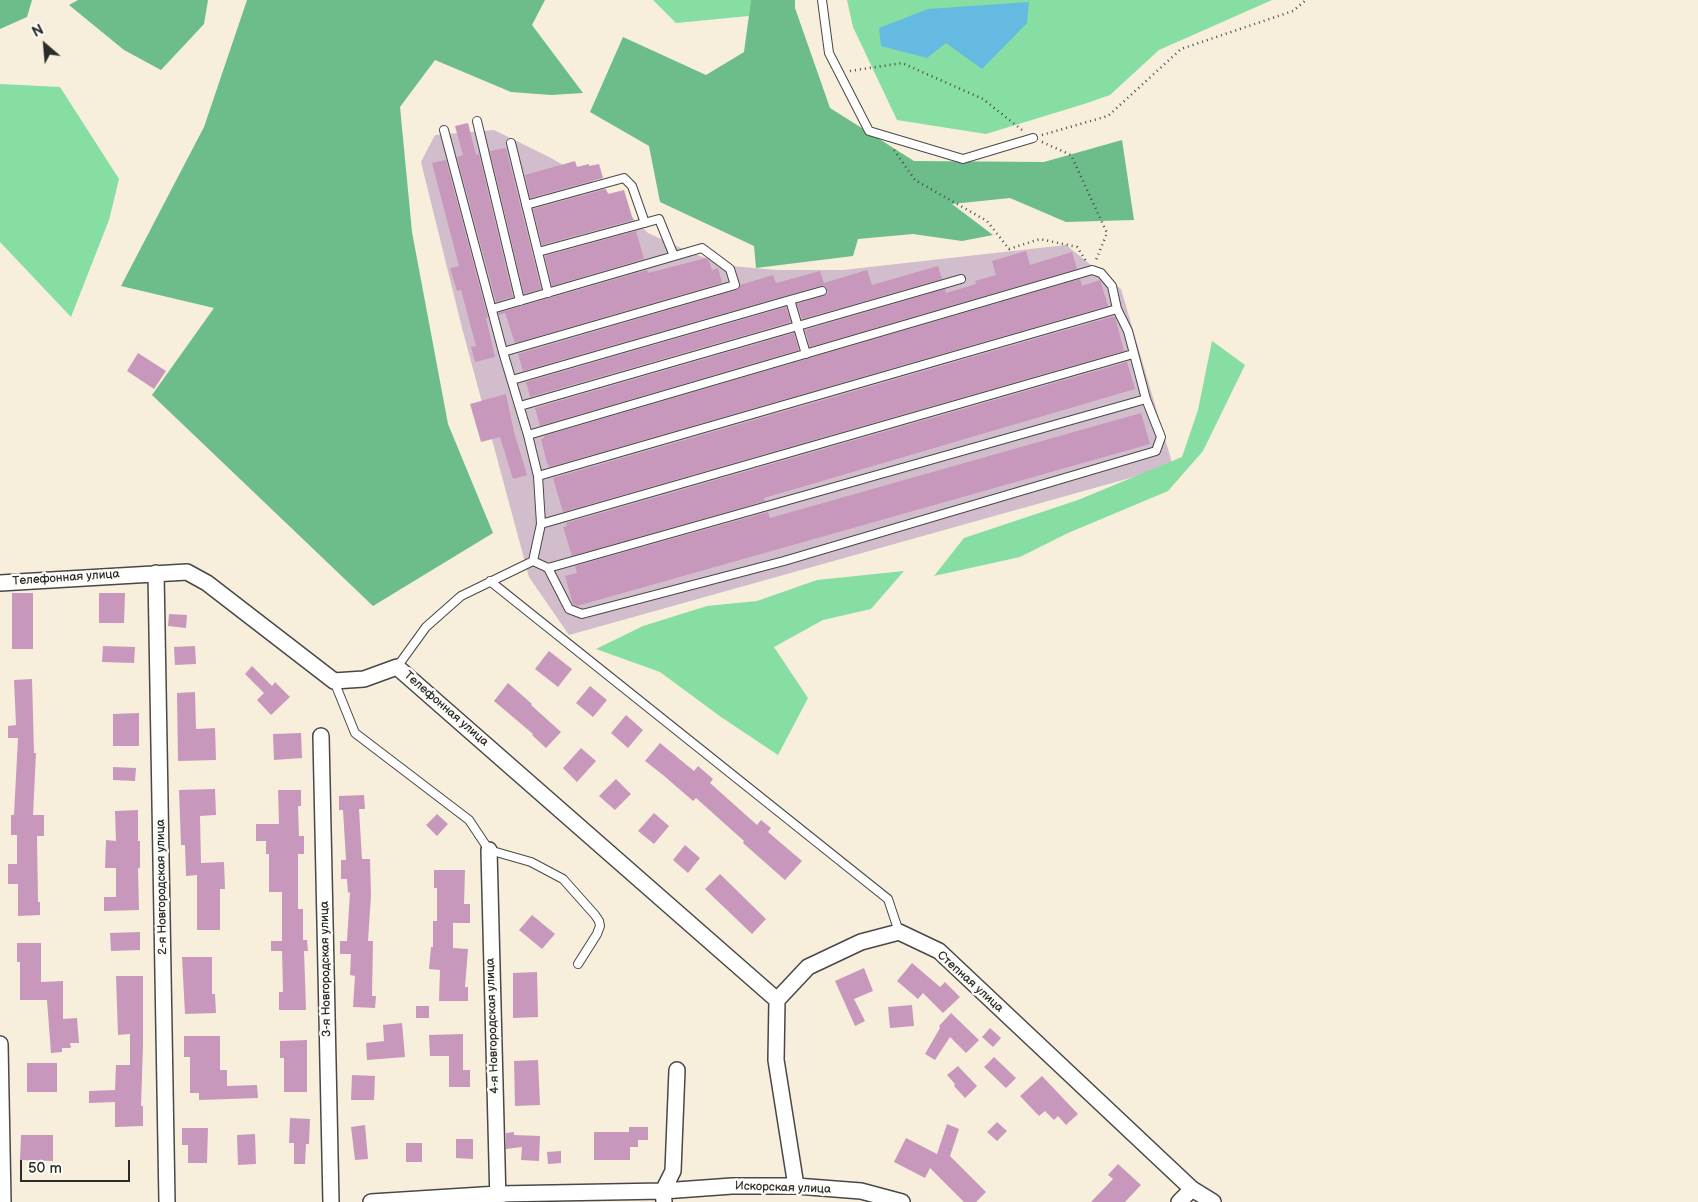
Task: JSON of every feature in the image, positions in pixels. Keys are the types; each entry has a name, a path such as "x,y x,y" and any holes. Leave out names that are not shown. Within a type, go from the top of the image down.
{"street":[{"name":"Телефонная улица","path":"0,583 187,572 207,583 334,681 364,679 397,666 777,1000"},
{"name":"2-я Новгородская улица","path":"156,573 167,1202"},
{"name":"3-я Новгородская улица","path":"321,736 331,1202"},
{"name":"4-я Новгородская улица","path":"489,850 498,1198"},
{"path":"796,1186 776,1060 777,1000 808,967 861,942 899,932"},
{"name":"Степная улица","path":"899,932 939,951 1192,1189 1213,1202"},
{"path":"0,1044 3,1202"},
{"path":"664,1196 673,1171 677,1070"},
{"name":"Искорская улица","path":"371,1202 664,1196 732,1186 796,1186 861,1191 902,1202"},
{"path":"1178,1202 1192,1189"}],"lane":[{"path":"822,0 829,53 869,131 963,159 1033,138"},
{"path":"477,121 520,301"},
{"path":"444,130 538,476 541,524 533,561"},
{"path":"511,143 548,293"},
{"path":"526,205 624,178 632,186 645,223"},
{"path":"538,252 659,219 674,256"},
{"path":"492,309 702,248 730,269 735,285 503,352"},
{"path":"397,666 426,626 461,596 533,561 548,568 569,609 582,614 784,561 1156,451 1161,437 1146,399 1128,331 1117,309 1112,286 1101,273 1092,270 528,434"},
{"path":"520,406 961,279"},
{"path":"512,380 822,291"},
{"path":"790,300 806,354"},
{"path":"538,476 1117,309"},
{"path":"541,524 1133,354"},
{"path":"548,568 1146,399"},
{"path":"490,581 888,899 899,932"},
{"path":"334,681 355,733 469,820 489,850 531,862 563,879 595,915 600,926 578,964"}],"path":[{"path":"1033,138 1108,116 1181,49 1293,11 1306,0"},
{"path":"884,136 916,180 987,221 1009,249 1040,239 1077,247 1092,270"}],"shaded area":[{"path":"494,130 549,157 602,187 648,233 694,254 731,266 777,270 843,270 1066,245 1121,289 1173,466 569,635 529,577 462,328 421,162 435,135"}],"green space":[{"path":"0,0 32,0 27,17 0,29"},
{"path":"78,0 208,0 204,24 161,70 124,50 69,5"},
{"path":"247,0 545,0 532,25 583,93 551,95 511,92 435,60 400,107 412,232 448,424 493,533 373,606 152,395 214,308 121,286 204,127"},
{"path":"653,0 751,0 749,16 676,23"},
{"path":"751,0 795,0 795,8 830,108 914,161 1044,162 1122,140 1134,220 1066,222 1010,198 952,204 993,235 962,241 913,234 858,239 853,256 756,268 754,246 660,202 649,146 590,112 623,37 706,75 744,52"},
{"path":"847,0 1272,0 1159,50 1110,95 986,134 897,120 853,27"},
{"path":"0,84 60,87 119,179 109,220 71,317 0,242"},
{"path":"1212,341 1245,365 1203,451 1168,491 1068,533 1020,557 934,576 964,538 1078,500 1182,457 1198,410"},
{"path":"904,571 871,609 823,620 774,647 808,698 778,755 721,717 660,672 596,649 643,626 707,606 757,601 817,580"}],"water":[{"path":"1029,2 1027,23 982,69 946,43 927,58 881,46 879,28 928,9"}],"building":[{"path":"468,123 476,155 479,154 513,297 496,302 457,157 463,155 455,126"},
{"path":"506,148 541,289 524,294 490,151"},
{"path":"446,160 488,318 486,318 495,357 475,362 471,347 476,346 461,290 457,291 450,268 459,266 432,163"},
{"path":"575,161 577,167 599,164 603,178 530,198 525,175"},
{"path":"606,189 608,194 624,190 633,220 542,245 533,209"},
{"path":"636,231 644,259 552,286 545,256"},
{"path":"1026,251 1030,265 1072,252 1077,269 810,347 805,330 945,289 946,293 976,284 975,281 996,275 992,261"},
{"path":"706,258 712,270 718,268 722,283 515,343 505,313 499,315 498,313 647,270 648,273"},
{"path":"938,266 942,279 802,319 797,304 826,295 828,292 826,287 820,286 523,371 518,354 737,290 740,285 773,275 776,283 820,271 824,283 867,270 872,285"},
{"path":"1080,279 1082,286 1100,280 1108,306 550,467 547,463 541,439 544,436"},
{"path":"786,307 791,322 530,397 526,382"},
{"path":"1115,317 1124,351 563,512 553,478"},
{"path":"794,333 799,350 540,426 535,408"},
{"path":"138,353 166,371 154,389 127,371"},
{"path":"1127,362 1135,389 764,498 765,501 572,556 563,527 567,526 566,523"},
{"path":"506,394 514,432 527,475 513,479 500,437 481,442 470,404"},
{"path":"1141,413 1150,444 577,606 573,604 565,576 577,573 575,566 768,512 770,518"},
{"path":"12,593 33,593 33,649 12,649"},
{"path":"99,593 125,593 124,623 99,623"},
{"path":"169,614 187,615 186,628 168,626"},
{"path":"103,646 135,647 134,663 102,662"},
{"path":"195,646 196,664 175,665 174,647"},
{"path":"549,651 572,669 558,687 535,669"},
{"path":"252,666 272,686 275,682 290,697 271,715 257,700 264,693 245,674"},
{"path":"32,679 34,753 36,753 33,815 44,815 44,836 37,836 38,902 40,902 40,915 18,916 18,884 8,884 8,864 17,864 17,835 11,835 11,815 14,815 18,738 8,738 8,726 16,725 14,680"},
{"path":"508,683 561,732 546,748 533,734 494,701"},
{"path":"590,686 607,700 593,717 576,703"},
{"path":"195,692 196,729 215,728 216,760 178,761 177,693"},
{"path":"139,713 139,746 113,746 113,714"},
{"path":"626,715 643,730 628,748 611,733"},
{"path":"301,733 302,758 274,760 273,734"},
{"path":"660,743 694,771 698,766 713,779 710,783 757,825 761,820 771,828 768,832 802,861 785,880 696,798 693,801 645,761"},
{"path":"581,748 596,761 577,782 563,768"},
{"path":"113,767 136,768 135,781 113,780"},
{"path":"616,779 631,794 615,810 599,796"},
{"path":"215,789 216,815 200,816 201,863 224,862 225,889 220,889 220,930 197,930 197,875 186,876 185,845 181,845 179,790"},
{"path":"278,790 301,790 301,806 298,806 299,836 304,836 304,854 298,854 298,909 303,909 303,940 307,940 308,951 304,951 306,1010 279,1010 279,992 283,992 282,951 271,951 271,941 282,941 282,892 269,892 269,854 266,854 266,841 256,841 256,824 279,824"},
{"path":"364,795 365,809 359,809 362,859 370,859 371,896 368,941 373,941 372,996 376,996 375,1008 353,1007 355,976 350,975 351,954 340,954 340,941 347,941 350,892 348,893 347,879 341,879 341,860 346,860 343,810 339,810 339,796"},
{"path":"138,810 138,841 140,841 140,868 138,868 139,910 104,911 104,897 116,897 116,868 105,868 106,840 116,841 115,811"},
{"path":"654,813 669,826 654,844 638,831"},
{"path":"437,814 448,824 437,836 426,825"},
{"path":"685,845 700,858 688,873 673,860"},
{"path":"434,870 465,870 464,904 470,904 470,923 453,923 453,948 468,949 465,987 468,987 468,1001 439,1001 440,970 429,969 431,947 433,947 433,921 437,921 437,888 434,888"},
{"path":"720,874 766,919 752,934 705,889"},
{"path":"532,915 555,934 542,949 519,930"},
{"path":"140,932 140,950 111,951 110,933"},
{"path":"17,943 41,943 41,982 63,981 63,1019 77,1018 79,1043 70,1043 71,1048 62,1048 62,1052 51,1053 47,1000 20,1000 20,962 17,962"},
{"path":"182,957 212,957 212,994 215,994 216,1013 185,1014"},
{"path":"912,963 940,987 945,982 960,997 943,1013 923,993 918,999 897,981"},
{"path":"864,968 873,991 854,999 865,1021 855,1026 835,981"},
{"path":"537,972 538,1017 513,1018 513,973"},
{"path":"116,976 143,976 141,1106 143,1106 143,1126 115,1127 115,1102 89,1103 89,1091 115,1090 116,1065 130,1065 130,1034 118,1035"},
{"path":"912,1005 914,1026 890,1028 888,1007"},
{"path":"416,1006 429,1006 429,1018 416,1018"},
{"path":"951,1013 979,1040 966,1053 950,1037 935,1060 925,1054 940,1028 939,1026"},
{"path":"402,1023 405,1057 367,1060 366,1043 384,1041 383,1025"},
{"path":"990,1028 1001,1038 993,1047 982,1037"},
{"path":"463,1034 463,1070 470,1070 470,1087 449,1087 449,1056 430,1056 429,1035"},
{"path":"184,1036 220,1036 220,1070 227,1070 227,1086 257,1085 258,1098 199,1100 199,1093 190,1093 190,1057 184,1057"},
{"path":"307,1040 307,1092 284,1092 284,1058 280,1058 280,1041"},
{"path":"994,1057 1016,1078 1006,1088 984,1067"},
{"path":"538,1060 540,1105 515,1106 514,1061"},
{"path":"27,1063 57,1063 57,1092 27,1092"},
{"path":"958,1066 977,1086 965,1098 947,1075"},
{"path":"352,1075 375,1076 374,1100 351,1100"},
{"path":"1042,1076 1078,1114 1066,1125 1058,1116 1054,1120 1045,1111 1039,1116 1020,1096"},
{"path":"290,1118 310,1119 309,1144 306,1144 305,1164 294,1164 294,1143 289,1143"},
{"path":"997,1122 1007,1131 997,1141 987,1132"},
{"path":"947,1124 959,1129 950,1156 986,1192 976,1202 964,1202 930,1168 925,1178 894,1162 906,1138 937,1154"},
{"path":"365,1125 368,1159 355,1160 351,1127"},
{"path":"629,1127 648,1127 648,1140 638,1140 638,1147 630,1147 630,1160 594,1160 594,1132 629,1132"},
{"path":"182,1128 208,1128 207,1163 188,1163 188,1145 182,1145"},
{"path":"514,1132 514,1135 540,1136 539,1161 521,1160 522,1147 506,1149 506,1133"},
{"path":"255,1134 256,1164 238,1165 237,1135"},
{"path":"21,1135 53,1135 53,1161 20,1160"},
{"path":"456,1139 473,1139 473,1159 456,1158"},
{"path":"406,1143 422,1143 422,1162 406,1162"},
{"path":"561,1151 561,1163 548,1164 547,1152"},
{"path":"1118,1164 1141,1185 1125,1202 1091,1202 1113,1179 1108,1175"}]}
